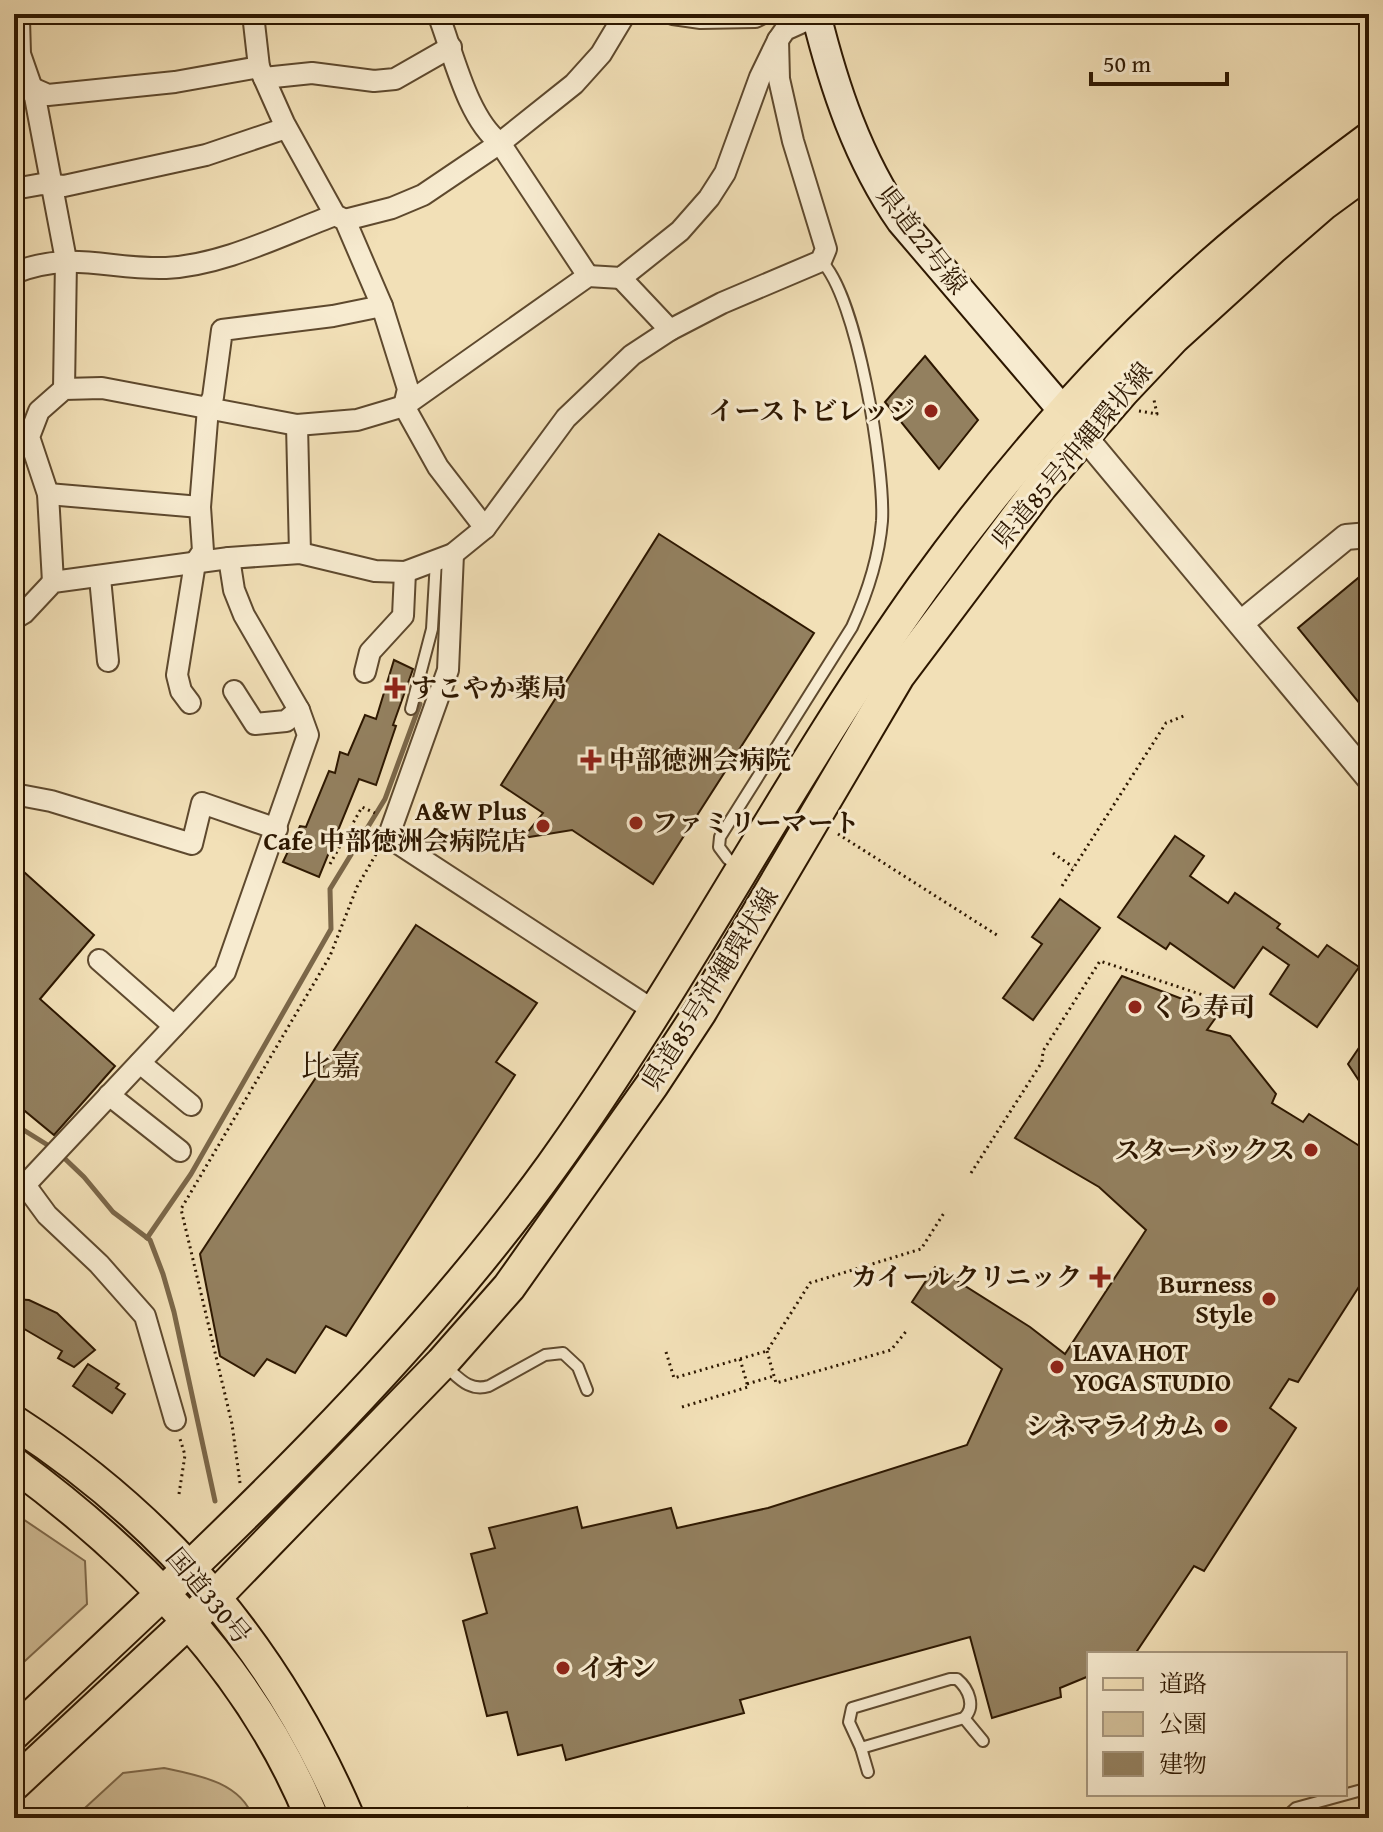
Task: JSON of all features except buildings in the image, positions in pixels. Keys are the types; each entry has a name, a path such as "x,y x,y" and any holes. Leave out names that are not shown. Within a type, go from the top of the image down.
{"main road":[{"name":"県道22号線","path":"816,15 835,83 865,161 882,193 901,221 1074,423"},
{"name":"県道85号沖縄環状線","path":"1137,377 1210,266 1308,184 1369,139"},
{"name":"県道85号沖縄環状線","path":"14,1733 191,1568 355,1401 444,1303 548,1170 656,1012 807,762 927,583 1018,466 1137,377 1238,278 1324,203 1369,170"},
{"name":"県道85号沖縄環状線","path":"14,1784 215,1597 442,1363 509,1287 700,1012 898,676 1030,499 1074,423"},
{"name":"国道330号","path":"14,1422 81,1468 144,1522 191,1568 288,1700 329,1775 348,1818"},
{"name":"国道330号","path":"14,1464 58,1496 127,1556 189,1621 263,1720 301,1789 312,1818"}],"street":[{"path":"253,14 261,72 286,128 340,218 382,306 408,389 404,406 438,467 485,528"},
{"path":"438,14 471,102 588,276"},
{"path":"14,273 66,260 166,268 221,258 340,218 392,208 423,195 500,143 574,84 601,54 625,14"},
{"path":"673,14 701,18 755,17 761,14"},
{"path":"53,582 48,494 21,442 39,411 64,389 102,388 297,425 357,420 404,406 588,276 621,278 680,231 709,198 725,173 760,77 778,40 785,30 816,15"},
{"path":"18,17 23,90 52,185 66,260 64,389"},
{"path":"14,619 24,613 53,582 229,558 300,553 375,571 405,572 444,557 485,528 566,418 632,355 670,330 746,291 821,261 826,249 784,104 779,79 778,40"},
{"path":"23,90 48,95 261,72 312,73 374,81 395,79 451,47"},
{"path":"14,189 42,184 64,186 206,155 286,128"},
{"path":"621,278 670,330"},
{"path":"190,703 181,691 177,675 195,563 203,551 200,507 208,408 213,397 222,330 333,316 382,306"},
{"path":"1074,423 1369,778"},
{"path":"297,425 300,553"},
{"path":"48,494 200,507"},
{"path":"1241,623 1346,537 1369,535"},
{"path":"444,557 448,670 390,832 399,844 412,853 656,1012"},
{"path":"175,1420 145,1316 20,1183 109,1095 225,972 277,829 308,735 299,710 244,615 234,590 229,558"},
{"path":"365,672 370,652 403,616 405,572"},
{"path":"100,578 108,661"},
{"path":"234,691 255,724 286,721 299,710"},
{"path":"14,794 51,801 192,844 202,803 277,829"},
{"path":"99,960 174,1026"},
{"path":"140,1063 191,1105"},
{"path":"109,1095 180,1151"}],"lane":[{"path":"742,869 728,859 719,847 720,837 852,627 865,598 882,522 880,465 858,346 833,272 821,261"},
{"path":"411,709 432,629 444,557"},
{"path":"442,1363 471,1388 479,1389 545,1355 563,1353 578,1367 587,1390"},
{"path":"861,1748 964,1718 970,1712 971,1705 967,1690 957,1679 852,1708 849,1722 868,1772"},
{"path":"964,1718 983,1741"},
{"path":"1347,1794 1369,1788"},
{"path":"1285,1818 1296,1808 1340,1796"}],"path":[{"path":"1132,409 1157,414 1137,377"},
{"path":"1062,886 1166,723 1186,715"},
{"path":"330,864 362,807 365,808"},
{"path":"238,1460 181,1209 330,956 357,887 390,832"},
{"path":"838,834 1000,937"},
{"path":"1053,853 1074,867"},
{"path":"971,1173 1042,1062 1043,1051 1100,961 1209,997"},
{"path":"666,1352 674,1378 767,1351 810,1283 921,1249 944,1213"},
{"path":"767,1351 776,1383 891,1350 908,1329"},
{"path":"682,1407 748,1387 740,1359"},
{"path":"747,1384 774,1376"},
{"path":"179,1494 185,1455"},
{"path":"439,1818 468,1808"}],"green space":[{"path":"14,1513 85,1561 87,1604 14,1671"},
{"path":"164,1768 203,1777 228,1788 239,1796 253,1818 74,1818 123,1773"}],"waterway":[{"path":"147,1238 191,1174 331,929 330,889 385,799 420,704"},
{"path":"14,1124 54,1149"},
{"path":"61,1155 113,1212 150,1240 174,1312 215,1501"}],"place":[{"name":"イーストビレッジ","path":"931,411"},
{"name":"すこやか薬局","path":"395,688"},
{"name":"中部徳洲会病院","path":"591,760"},
{"name":"ファミリーマート","path":"636,823"},
{"name":"A&W Plus Cafe 中部徳洲会病院店","path":"543,826"},
{"name":"くら寿司","path":"1135,1007"},
{"name":"スターバックス","path":"1311,1150"},
{"name":"カイールクリニック","path":"1100,1277"},
{"name":"Burness Style","path":"1269,1299"},
{"name":"LAVA HOT YOGA STUDIO","path":"1057,1367"},
{"name":"シネマライカム","path":"1221,1426"},
{"name":"イオン","path":"563,1668"}],"district":[{"name":"比嘉","path":"331,1066"}]}
